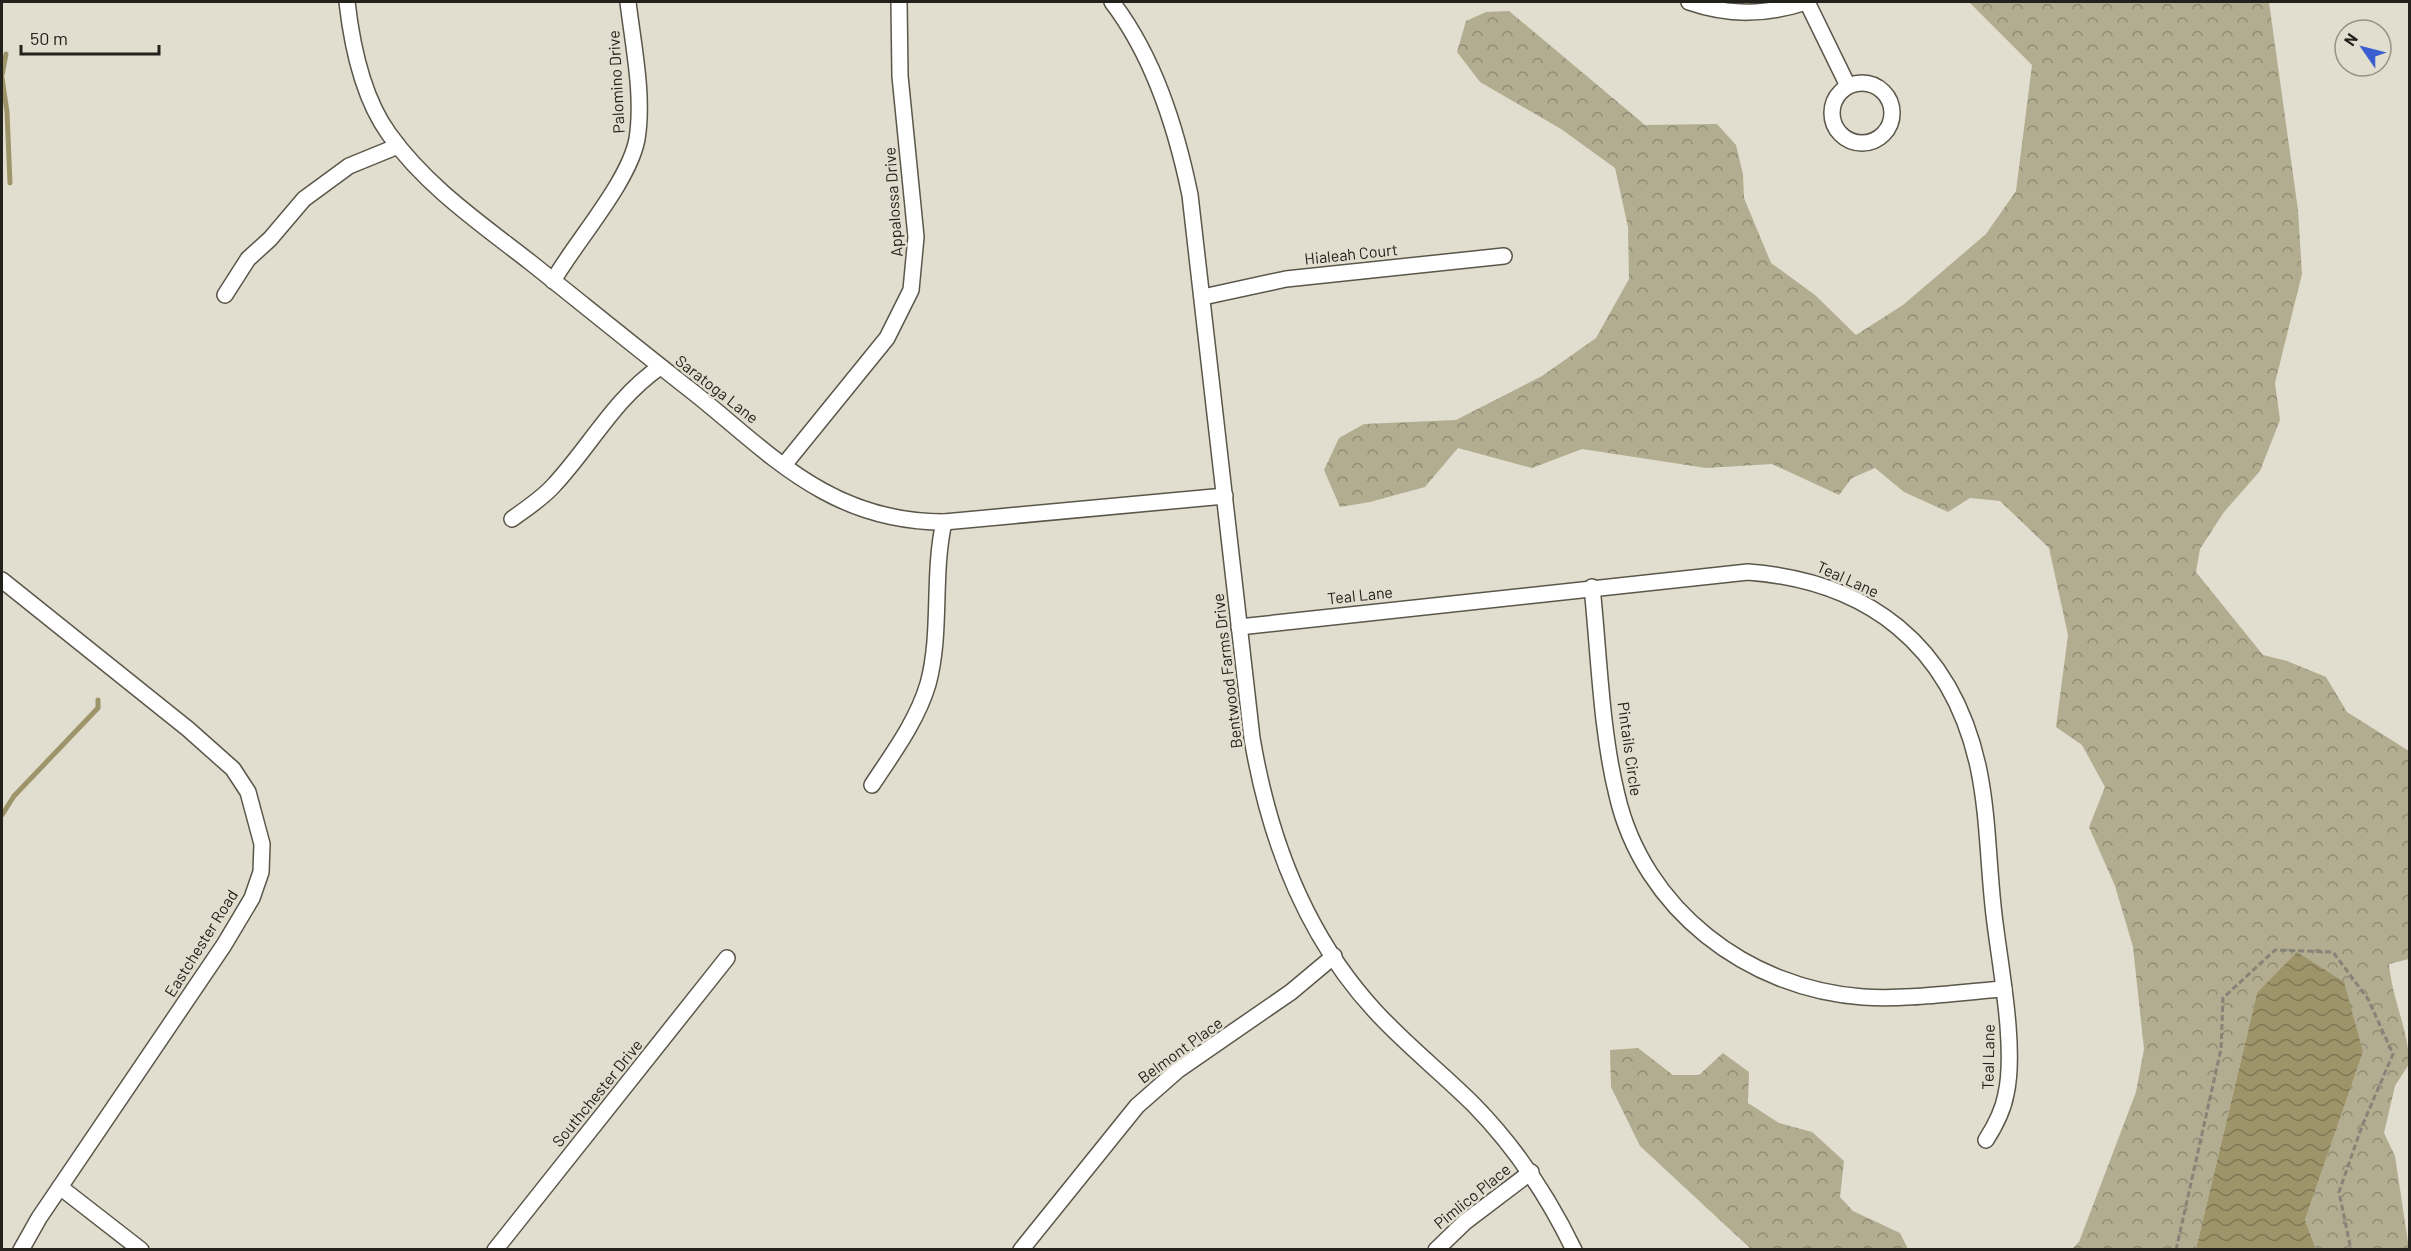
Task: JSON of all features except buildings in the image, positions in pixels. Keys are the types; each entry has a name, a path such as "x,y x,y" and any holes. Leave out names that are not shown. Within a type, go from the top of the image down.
{"street":[{"name":"Saratoga Lane","path":"347,2 365,84 388,132 421,172 459,207 660,367 784,465 822,491 872,512 898,519 944,522 1225,496"},
{"name":"Palomino Drive","path":"553,281 615,188 637,140 636,73 628,2"},
{"name":"Appalossa Drive","path":"784,465 887,338 911,290 916,237 900,76 898,2"},
{"name":"Bentwood Farms Drive","path":"1112,2 1154,76 1181,152 1190,195 1252,738 1261,794 1287,870 1311,919 1334,956 1374,1010 1474,1106 1531,1172 1558,1215 1575,1250"},
{"path":"1689,2 1732,13 1761,13 1806,2 1848,86"},
{"path":"1867,83 1876,86 1890,100 1892,119 1882,136 1874,141 1864,144 1844,138 1832,122 1834,101 1848,86 1867,83"},
{"path":"225,295 248,259 270,239 304,199 349,166 398,146"},
{"name":"Hialeah Court","path":"1203,297 1286,279 1504,256"},
{"path":"512,519 535,504 555,485 614,407 639,381 660,367"},
{"path":"872,785 910,727 929,681 933,653 937,558 944,522"},
{"name":"Teal Lane","path":"1239,627 1726,573 1780,575 1829,587 1857,599 1880,613 1914,642 1938,670 1952,692 1972,741 1983,793 1989,873 2004,989 2007,1087 1996,1123 1986,1140"},
{"name":"Eastchester Road","path":"2,580 188,729 233,769 248,792 262,844 261,872 252,898 133,1083 60,1187 21,1250"},
{"name":"Pintails Circle","path":"1592,587 1607,727 1620,807 1632,841 1649,872 1676,908 1695,927 1738,959 1761,971 1784,981 1829,993 1891,997 2004,989"},
{"name":"Belmont Place","path":"1022,1250 1137,1106 1156,1087 1282,999 1334,956"},
{"name":"Southchester Drive","path":"495,1250 727,958"},
{"name":"Pimlico Place","path":"1436,1250 1466,1222 1531,1172"},
{"path":"60,1187 141,1250"}],"path":[{"path":"2176,1250 2221,1049 2223,998 2275,950 2333,952 2368,999 2393,1054 2362,1126 2339,1192 2351,1250"}],"green space":[{"path":"1969,2 2269,2 2298,210 2302,274 2275,383 2280,420 2260,471 2224,512 2200,549 2196,572 2263,655 2287,661 2326,677 2347,712 2409,751 2409,959 2389,964 2393,990 2406,1039 2409,1064 2395,1086 2384,1133 2395,1156 2409,1249 2316,1249 2305,1220 2363,1052 2257,993 2196,1249 2072,1249 2079,1242 2136,1092 2144,1049 2133,947 2115,886 2089,827 2105,787 2082,745 2056,727 2068,635 2049,548 2000,501 1970,498 1948,512 1904,492 1875,468 1852,478 1839,495 1772,464 1706,468 1582,449 1532,468 1458,448 1425,487 1370,502 1340,507 1324,470 1339,438 1364,424 1456,420 1542,376 1596,338 1629,279 1628,227 1615,168 1561,129 1480,82 1457,52 1466,21 1486,12 1509,11 1645,125 1717,124 1736,145 1743,174 1744,198 1771,263 1815,295 1856,335 1903,305 1986,234 2016,191 2032,65"},
{"path":"1638,1048 1673,1075 1699,1075 1723,1053 1749,1072 1748,1103 1779,1123 1812,1132 1844,1161 1840,1197 1853,1211 1900,1233 1908,1249 1751,1249 1640,1146 1611,1087 1610,1050"}],"water":[{"path":"2297,952 2344,982 2363,1052 2305,1220 2316,1249 2196,1249 2257,993"}],"waterway":[{"path":"2,75 6,54"},
{"path":"2,78 7,112 10,183"},
{"path":"2,815 14,796 98,708 98,700"}]}
